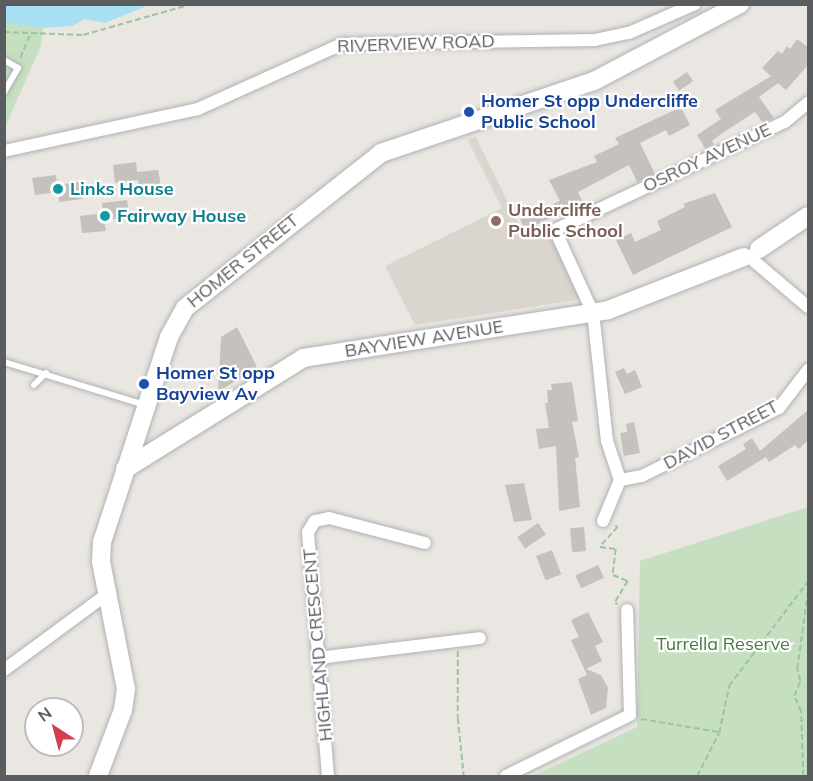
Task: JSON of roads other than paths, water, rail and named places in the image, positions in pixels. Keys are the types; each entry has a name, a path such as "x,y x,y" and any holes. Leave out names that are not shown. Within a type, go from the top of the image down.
{"main road":[{"name":"HOMER STREET","path":"98,777 123,710 126,689 101,561 102,542 143,413 174,326 185,308 373,157 401,143 594,81 738,5"},
{"name":"BAYVIEW AVENUE","path":"125,469 303,358 593,313 625,306 752,256 808,216"},
{"path":"143,413 150,431 170,440"}],"street":[{"name":"RIVERVIEW ROAD","path":"4,152 198,109 342,44 595,40 629,33 695,4"},
{"name":"OSROY AVENUE","path":"593,313 555,230 785,122 808,103"},
{"path":"752,256 808,307"},
{"path":"593,313 607,441 620,480 603,521"},
{"name":"DAVID STREET","path":"620,480 642,476 779,408 808,370"},
{"name":"HIGHLAND CRESCENT","path":"328,777 308,532 315,521 329,518 424,543"},
{"path":"4,670 107,594"},
{"path":"506,777 630,715 627,610"},
{"path":"318,658 480,638"}],"lane":[{"path":"4,60 16,66 4,92"},
{"path":"4,362 47,373 143,413"},
{"path":"34,385 47,373"}],"water":[{"path":"4,5 149,5 105,23 85,19 72,26 43,28 5,23"}],"place":[{"name":"Homer St opp Undercliffe Public School","path":"469,112"},
{"name":"Links House","path":"58,189"},
{"name":"Fairway House","path":"105,216"},
{"name":"Undercliffe Public School","path":"496,221"},
{"name":"Homer St opp Bayview Av","path":"144,384"}],"park label":[{"name":"Turrella Reserve","path":"723,644"}]}
